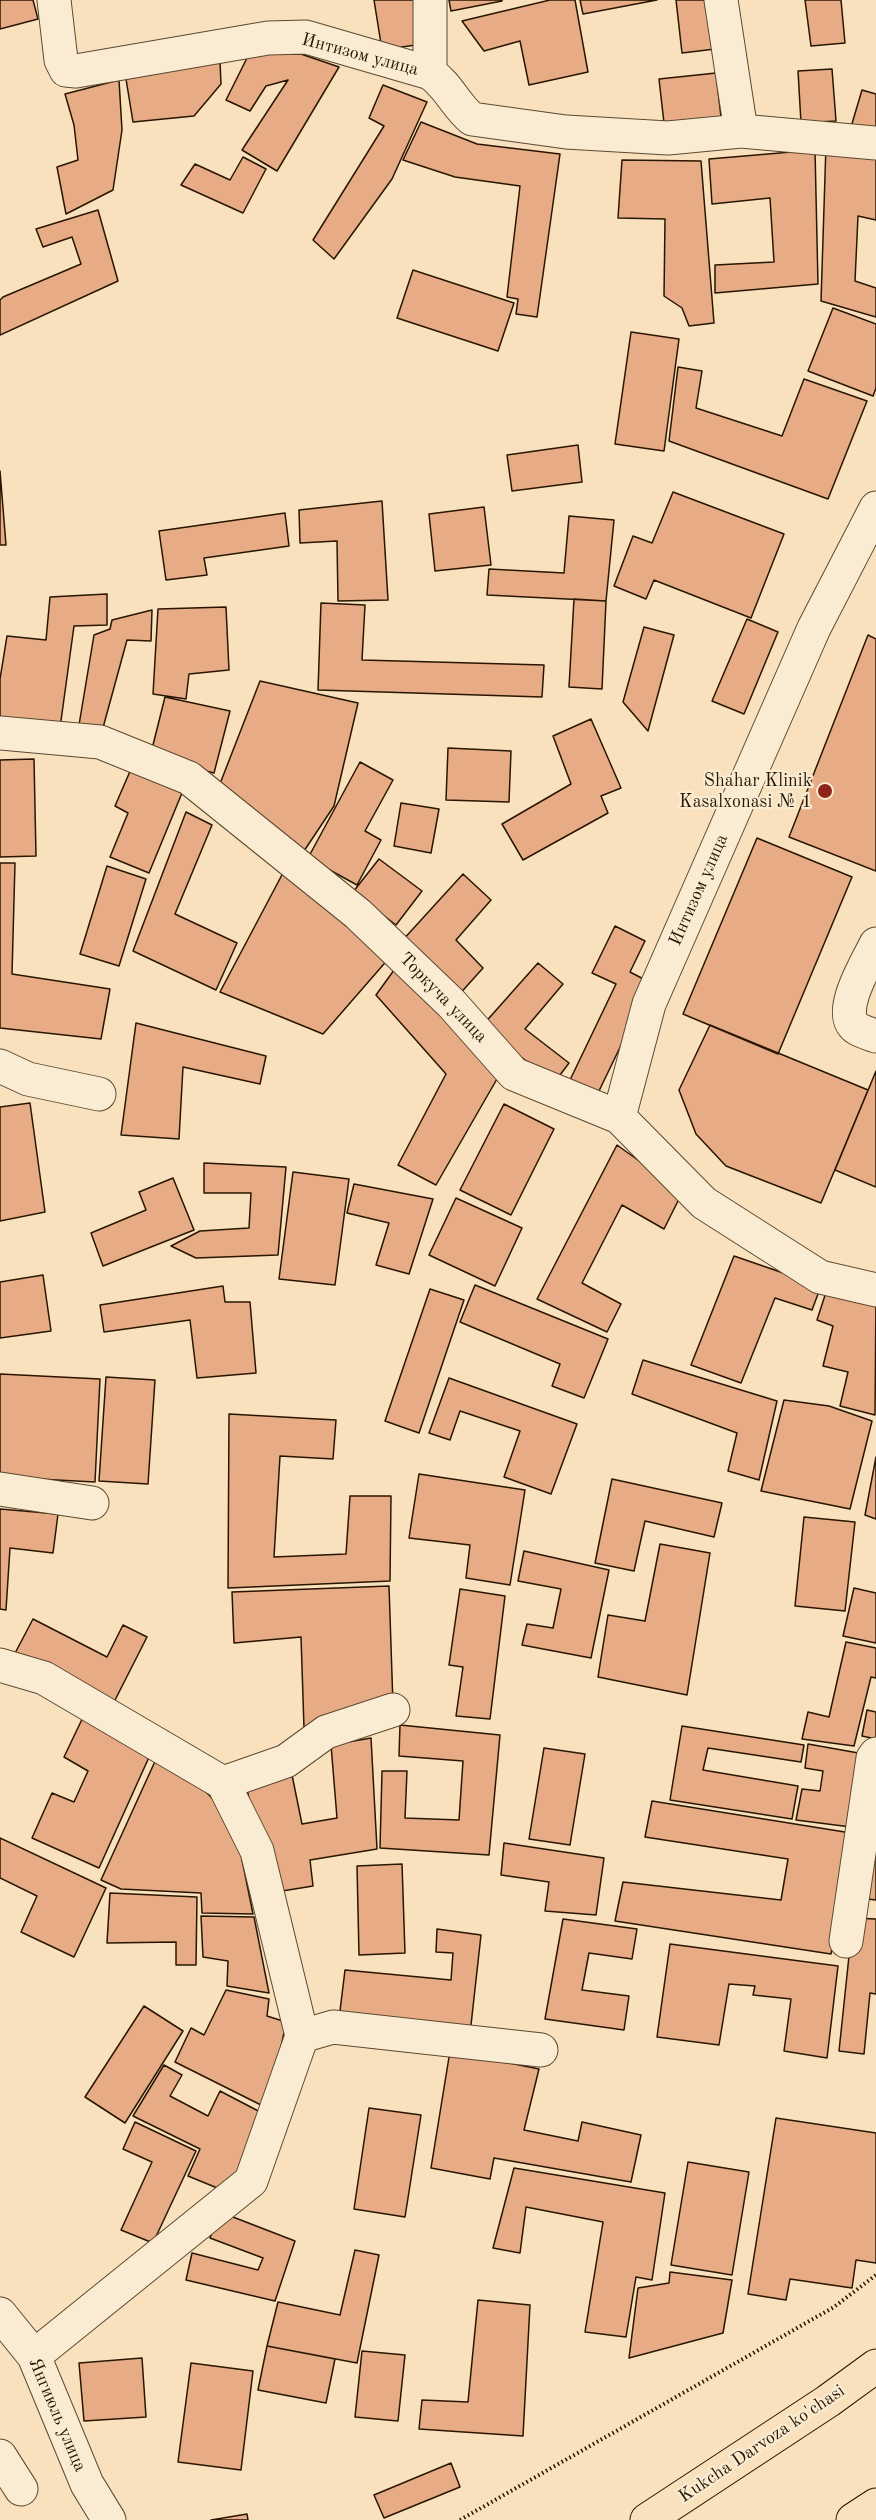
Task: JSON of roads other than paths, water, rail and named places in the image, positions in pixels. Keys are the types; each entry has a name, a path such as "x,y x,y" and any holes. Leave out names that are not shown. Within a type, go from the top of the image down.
{"main road":[{"name":"Kukcha Darvoza ko'chasi","path":"662,2516 876,2366"},
{"path":"853,2520 876,2505"}],"street":[{"name":"Интизом улица","path":"54,0 61,60 66,70 268,38 306,37 430,73 439,80 463,112 472,119 480,121 566,132 668,138 741,131 876,143"},
{"path":"430,0 430,73"},
{"path":"721,0 741,131"},
{"name":"Интизом улица","path":"619,1117 649,1004 814,628 876,508"},
{"name":"Торкуча улица","path":"0,733 100,742 189,778 358,914 451,1003 514,1074 619,1117 704,1203 820,1277 876,1290"},
{"path":"876,944 850,1000 849,1017 857,1029 876,1036"},
{"path":"0,1066 28,1079 99,1094"},
{"path":"0,1489 92,1503"},
{"path":"0,1665 44,1678 223,1783 257,1851 302,2036 251,2181 34,2356"},
{"path":"223,1783 286,1761 326,1732 393,1710"},
{"path":"846,1941 873,1758 876,1754"},
{"path":"302,2036 333,2027 542,2050"},
{"name":"Янгиюль улица","path":"0,2314 34,2356 87,2484 109,2520"},
{"path":"0,2456 21,2488"}],"place":[{"name":"Shahar Klinik Kasalxonasi № 1","path":"825,791"}]}
